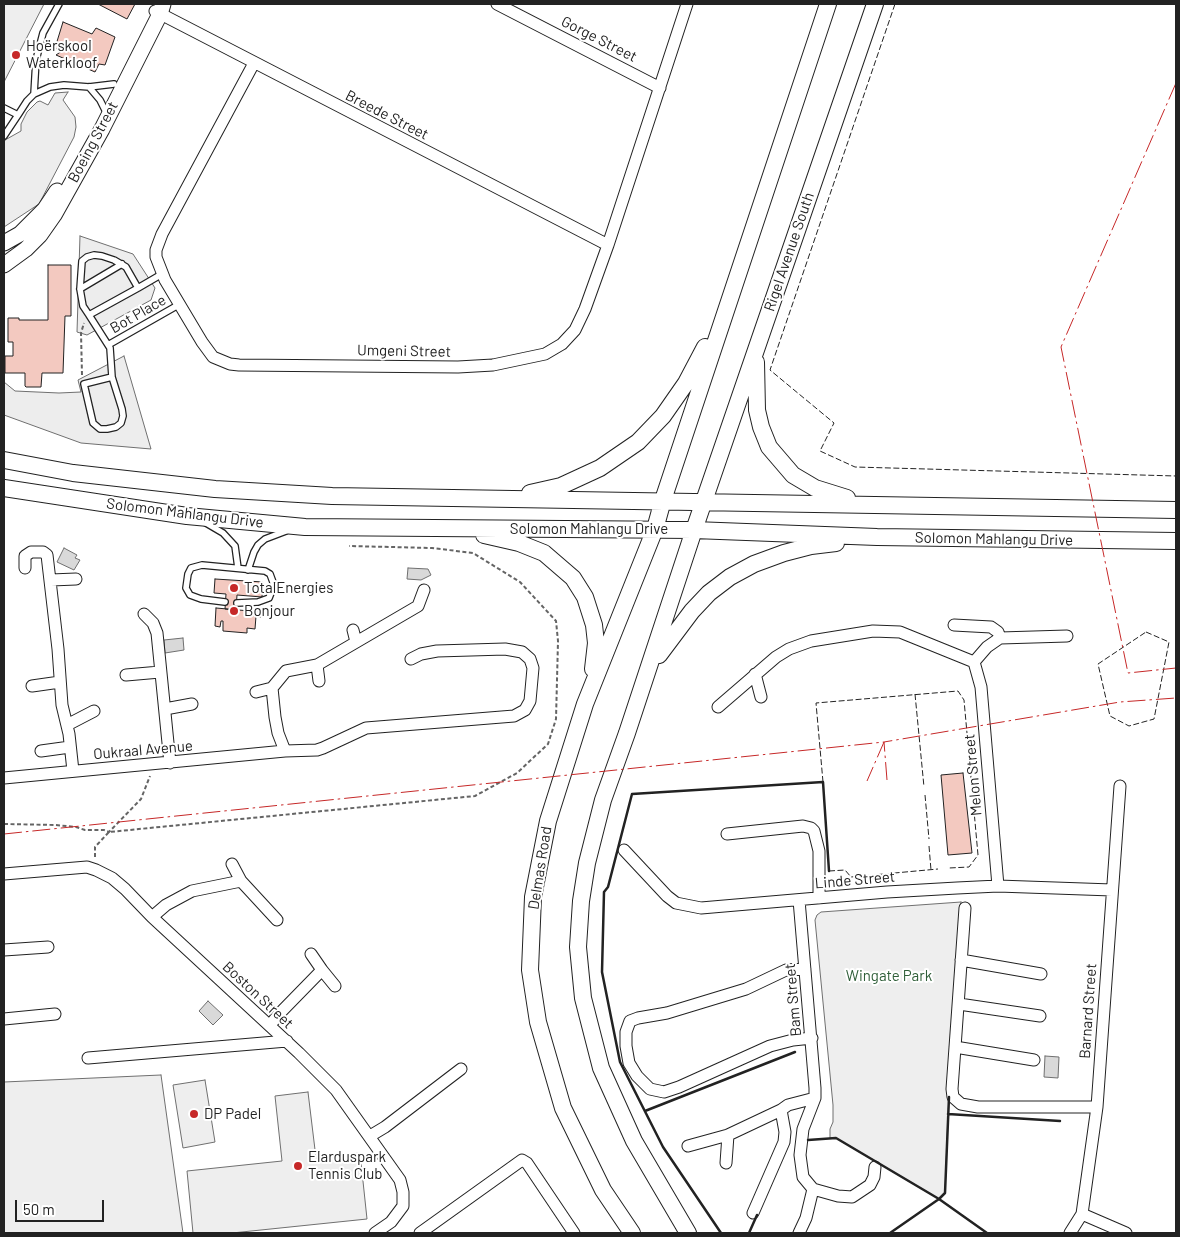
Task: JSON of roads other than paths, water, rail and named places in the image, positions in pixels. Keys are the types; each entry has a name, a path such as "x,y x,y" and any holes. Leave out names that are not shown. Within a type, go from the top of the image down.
{"main road":[{"path":"663,500 828,4"},
{"name":"Rigel Avenue South","path":"704,501 874,4"},
{"path":"504,499 561,486 600,468 638,442 663,416 686,384 701,357 742,266"},
{"path":"757,347 757,410 761,427 770,447 793,475 815,488 839,496 888,504"},
{"name":"Solomon Mahlangu Drive","path":"4,460 73,473 215,489 332,496 1176,510"},
{"name":"Solomon Mahlangu Drive","path":"4,488 187,516 305,527 654,529 877,537 1176,541"},
{"name":"Delmas Road","path":"632,1233 603,1190 563,1108 538,1022 530,970 533,897 548,821 585,704 654,529 663,500"},
{"path":"688,1233 634,1140 601,1068 582,998 578,947 581,901 587,863 603,800 704,501"},
{"path":"455,528 538,550 560,565 573,578 585,597 594,624 596,643 595,658 585,704"},
{"path":"648,671 669,639 692,611 709,593 730,577 754,564 811,546 877,537"}],"street":[{"name":"Gorge Street","path":"497,4 660,88"},
{"name":"Umgeni Street","path":"254,63 162,234 156,250 156,257 162,274 202,342 213,357 230,364 458,367 493,365 545,354 562,344 575,330 585,309 608,245 688,4"},
{"name":"Breede Street","path":"159,8 254,63 608,245"},
{"name":"Boeing Street","path":"4,244 20,234 51,201 106,110 114,84 159,8"},
{"name":"Boeing Street","path":"4,265 26,249 48,224 159,8"},
{"path":"26,568 25,558 28,554 35,551 46,553 51,580 62,705 67,725 73,771"},
{"path":"51,580 76,579"},
{"path":"256,692 272,688 286,671 356,642 418,606 424,590"},
{"path":"144,614 155,627 166,709 170,763"},
{"path":"954,625 991,628 998,632 1000,638"},
{"path":"354,630 356,642"},
{"path":"718,707 776,657 802,643 872,631 900,632 974,662 987,647 1000,638 1067,636"},
{"name":"Oukraal Avenue","path":"4,778 324,748 366,728 514,716 525,710 530,701 534,668 530,658 522,652 505,649 437,651 411,658"},
{"path":"319,681 322,657"},
{"path":"283,659 286,671"},
{"name":"Melon Street","path":"974,662 981,687 998,886"},
{"path":"126,675 160,672"},
{"path":"755,674 761,697"},
{"path":"32,686 60,682"},
{"path":"272,688 277,725 285,751"},
{"path":"166,709 192,704"},
{"path":"67,725 94,711"},
{"path":"41,751 70,748"},
{"name":"Barnard Street","path":"1070,1233 1082,1214 1097,1106 1120,786"},
{"path":"727,834 802,826 811,828 814,831 818,851 819,898"},
{"name":"Linde Street","path":"624,850 667,896 676,903 686,906 712,908 887,892 998,886 1112,890"},
{"path":"232,864 241,881 277,920"},
{"name":"Boston Street","path":"4,874 88,867 112,878 287,1041 336,1090 400,1180 403,1197 402,1206 391,1222 376,1233"},
{"path":"152,917 166,905 192,891 241,881"},
{"name":"Bam Street","path":"799,900 812,1038 815,1098"},
{"path":"965,908 953,1097 961,1104 978,1107 1097,1106"},
{"path":"4,950 48,947"},
{"path":"311,954 335,986"},
{"path":"961,960 1041,974"},
{"path":"805,968 786,970 746,988 674,1011 630,1021 626,1032 626,1046 630,1063 637,1076 650,1089 664,1092 762,1049 786,1042 812,1038"},
{"path":"270,1026 280,1013 322,970"},
{"path":"959,1004 1040,1016"},
{"path":"4,1019 55,1014"},
{"path":"88,1058 287,1041"},
{"path":"955,1047 1034,1060"},
{"path":"370,1136 385,1127 461,1069"},
{"path":"688,1146 728,1135 788,1105 815,1098"},
{"path":"815,1098 803,1129 800,1156 803,1177 813,1189 838,1196 852,1197 870,1185 874,1177 875,1167"},
{"path":"753,1213 784,1142 785,1132 781,1110"},
{"path":"726,1163 728,1135"},
{"path":"420,1233 522,1160 526,1163 574,1233"},
{"path":"799,1233 806,1218 813,1189"},
{"path":"1082,1214 1126,1233"}],"lane":[{"path":"34,94 36,60 43,33 60,4"},
{"path":"4,136 27,101 34,94 50,87 64,85 89,87 114,84"},
{"path":"89,87 106,110"},
{"path":"4,108 18,115"},
{"path":"112,377 84,384 93,423 100,429 116,427 121,423 122,409 112,377 111,350 83,306 80,289 81,264 87,257 102,256 122,264 126,267 138,288"},
{"path":"80,289 122,264"},
{"path":"89,315 162,274"},
{"name":"Bot Place","path":"108,345 180,304"},
{"path":"187,516 208,524 223,533 230,540 235,546 238,568"},
{"path":"248,570 254,552 265,539 305,527"},
{"path":"225,602 201,599 190,594 186,588 191,568 197,566 238,568 265,571 270,574 274,585 271,594 265,600 237,603"}],"place":[{"name":"Hoërskool Waterkloof","path":"16,55"},
{"name":"TotalEnergies","path":"234,588"},
{"name":"Bonjour","path":"234,611"},
{"name":"DP Padel","path":"194,1114"},
{"name":"Elarduspark Tennis Club","path":"298,1166"}],"park label":[{"name":"Wingate Park","path":"889,976"}]}
